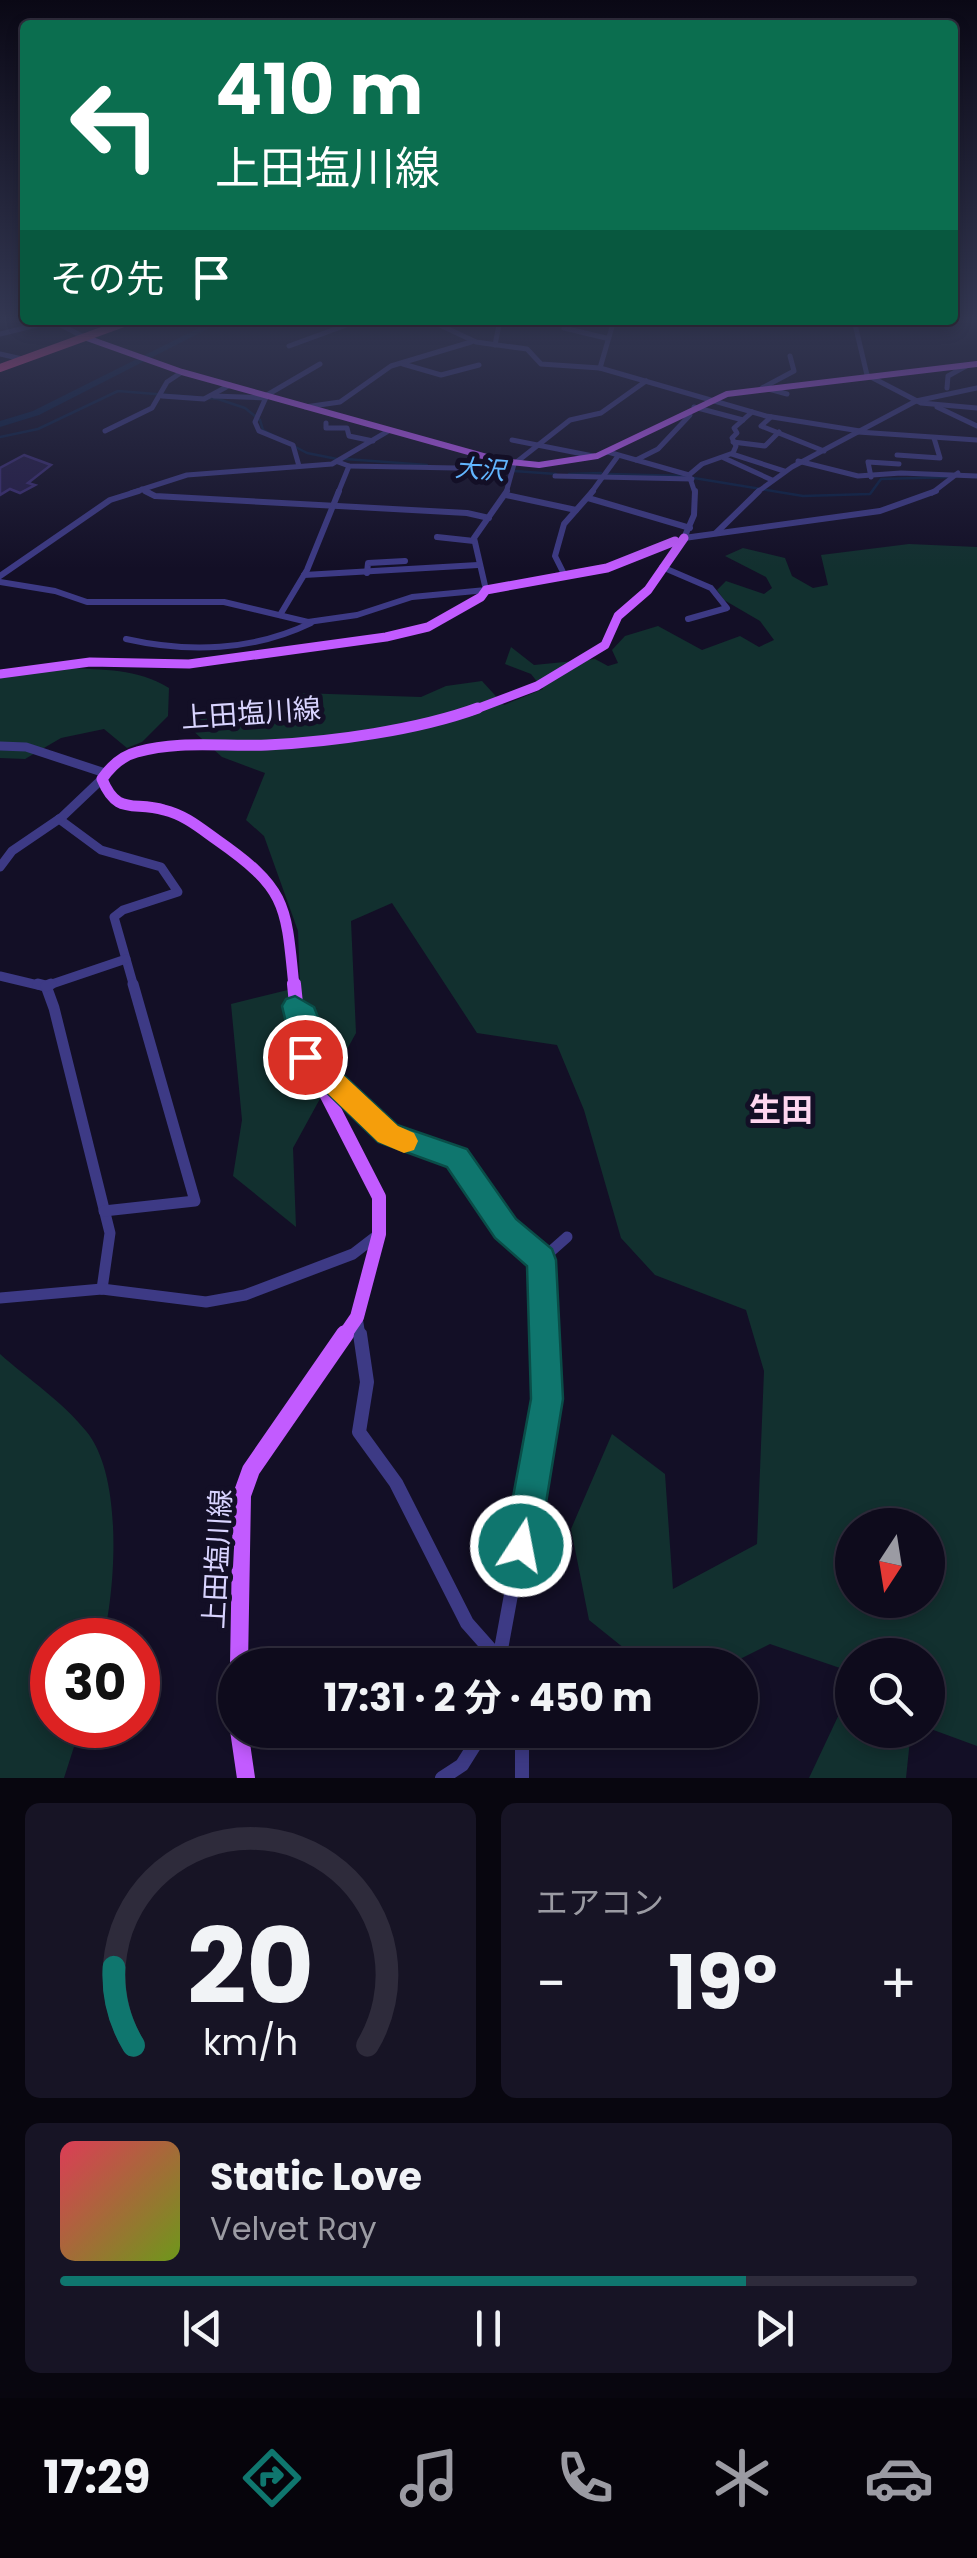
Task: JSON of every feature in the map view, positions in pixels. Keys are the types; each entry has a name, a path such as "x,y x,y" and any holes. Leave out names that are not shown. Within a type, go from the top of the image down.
{"main road":[{"path":"290,403 512,467 547,466 608,452 704,403"},
{"name":"上田塩川線","path":"0,674 90,662 189,664 322,642 386,637 428,627 481,597 486,590 646,558 684,538"},
{"name":"上田塩川線","path":"239,1648 242,1495 251,1470 357,1318 378,1234 379,1197 300,1043 289,932 277,891 233,849 183,816 115,801 105,790 104,776 123,757 168,746 270,745 460,717 537,686 595,653 610,637 618,616 648,590 684,538"},
{"path":"241,1748 246,1778"}],"street":[{"path":"105,431 156,403"},
{"path":"265,403 256,427 293,445 299,466"},
{"path":"305,407 333,403"},
{"path":"126,638 164,648 204,647 284,636 313,622 357,615 412,597 486,590 474,541 506,495 512,467 570,420 601,413 615,403"},
{"path":"723,403 772,417 893,438 954,436 977,440"},
{"path":"716,533 798,461 824,451 909,403"},
{"path":"930,403 977,408"},
{"path":"935,404 977,426"},
{"path":"636,460 658,448 692,411 743,420"},
{"path":"728,456 736,446 734,428 752,412"},
{"path":"772,417 762,426 824,451"},
{"path":"326,423 326,428 347,428 349,436 373,441"},
{"path":"0,580 96,508 142,489 187,475 338,462 390,430"},
{"path":"734,442 765,446 779,432"},
{"path":"893,438 900,468"},
{"path":"897,455 940,458 934,438"},
{"path":"512,440 593,456"},
{"path":"608,452 690,477"},
{"path":"565,576 556,556 564,524 618,456"},
{"path":"728,456 772,480"},
{"path":"554,476 690,477 702,464 728,456 784,471"},
{"path":"798,461 871,476 900,468"},
{"path":"338,462 349,466 442,469 512,467"},
{"path":"871,476 868,462 977,476"},
{"path":"280,615 304,575 349,466"},
{"path":"684,538 832,514 877,512 916,502 958,474"},
{"path":"684,538 695,510 690,477"},
{"path":"142,489 155,496 489,518"},
{"path":"506,495 576,510"},
{"path":"588,498 690,528"},
{"path":"437,537 474,541"},
{"path":"368,573 368,564 405,561"},
{"path":"304,575 478,565"},
{"path":"662,567 711,588 728,608 688,619"},
{"path":"0,580 87,602 213,601 313,622"},
{"path":"0,746 26,748 104,776"},
{"path":"1,862 59,819 86,788 104,776"},
{"path":"59,819 102,850 161,867 178,892 124,910 114,918 195,1201 104,1211"},
{"path":"0,976 46,986 126,960"},
{"path":"46,986 110,1233 102,1290"},
{"path":"295,1006 305,1014 320,1062 331,1080 388,1134 457,1158 505,1228 542,1260 547,1399 503,1648"},
{"path":"0,1298 102,1290 206,1302 245,1296 352,1254 378,1234"},
{"path":"542,1260 567,1237"},
{"path":"357,1318 367,1382 359,1432 396,1483 467,1623 492,1648"},
{"path":"442,1778 462,1765 473,1748"},
{"path":"522,1748 522,1778"}],"green space":[{"path":"909,544 977,547 977,1746 945,1734 945,1638 835,1638 835,1666 770,1644 758,1650 624,1648 589,1620 571,1529 612,1434 665,1474 673,1589 757,1544 764,1371 746,1310 655,1275 621,1238 584,1110 557,1045 477,1033 392,903 351,921 356,1033 293,1148 296,1227 233,1176 242,1120 231,1004 300,987 298,931 264,836 246,820 265,773 222,757 191,729 201,716 237,717 299,693 421,697 446,686 482,681 504,705 543,689 531,674 505,664 511,647 534,665 595,659 608,666 618,663 612,650 625,636 658,626 702,650 740,636 759,647 774,640 760,621 724,600 717,590 726,581 764,594 772,588 766,577 725,556 743,548 785,558 792,576 813,588 828,585 821,555"},
{"path":"67,668 120,671 157,681 169,688 168,716 142,742 127,748 104,729 61,738 25,759 0,758 0,677"},
{"path":"0,1354 77,1420 98,1450 111,1502 113,1562 108,1618 30,1618 30,1748 74,1748 64,1778 0,1778"},
{"path":"835,1723 835,1748 909,1748 906,1778 809,1778"}],"building":[{"path":"24,455 51,465 28,483 35,485 20,493 10,489 0,495 0,468"}],"waterway":[{"path":"0,424 56,403"},
{"name":"大沢","path":"0,437 38,429 93,403"},
{"name":"大沢","path":"230,403 245,408 260,420 263,430 307,453 337,459"},
{"name":"大沢","path":"345,459 427,465"},
{"name":"大沢","path":"514,471 556,474"},
{"name":"大沢","path":"569,474 601,473"},
{"name":"大沢","path":"609,474 686,476"},
{"name":"大沢","path":"694,478 803,496 870,494 881,479 951,477"}],"slow traffic":[{"path":"312,1038 331,1080 388,1134 404,1141"}],"district":[{"name":"生田","path":"781,1110"}],"route":[{"path":"305,1057 295,1006 305,1014 320,1062 331,1080 388,1134 457,1158 505,1228 542,1260 547,1399 521,1546"}]}
